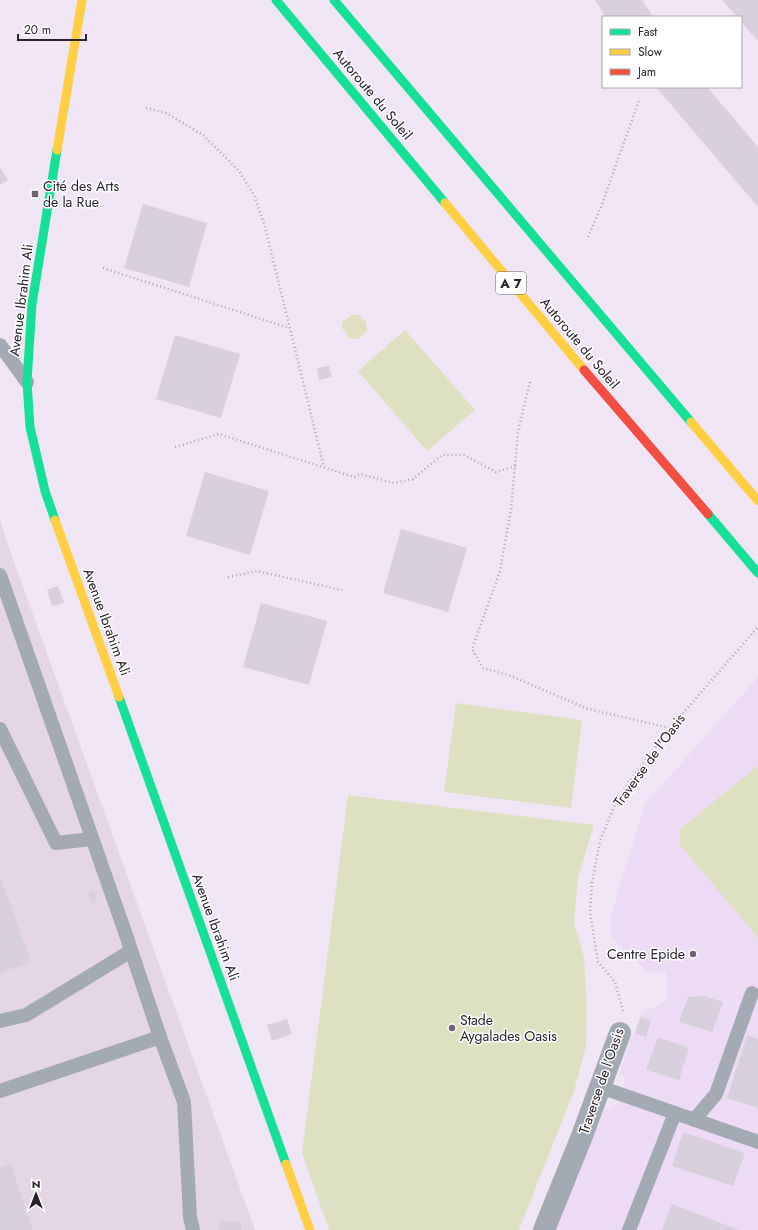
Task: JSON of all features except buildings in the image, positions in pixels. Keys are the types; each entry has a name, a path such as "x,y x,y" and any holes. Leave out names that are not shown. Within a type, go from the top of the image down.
{"main road":[{"name":"Avenue Ibrahim Ali","path":"82,0 32,304 27,382 30,427 45,491 310,1230"},
{"name":"Autoroute du Soleil","path":"276,0 563,345 758,573"},
{"path":"334,0 758,501"}],"street":[{"name":"Traverse de l'Oasis","path":"544,1230 582,1136 620,1033"}],"lane":[{"path":"0,345 27,382"},
{"path":"0,575 132,951 160,1037 184,1102 190,1217 193,1230"},
{"path":"0,729 56,843 92,838"},
{"path":"0,1021 26,1015 132,951"},
{"path":"694,1120 716,1094 752,993"},
{"path":"0,1091 160,1037"},
{"path":"600,1087 758,1142"},
{"path":"629,1230 675,1113"}],"path":[{"path":"588,237 601,206 639,100"},
{"path":"146,108 166,114 203,135 239,171 254,197 264,227 324,467"},
{"path":"103,268 289,328"},
{"path":"530,382 518,431 512,509 500,571 472,649 483,668 511,676 588,709 670,728"},
{"path":"175,447 219,434 354,477 360,474 394,483 413,479 442,455 464,454 496,472 516,466"},
{"path":"228,577 257,571 342,590"},
{"name":"Traverse de l'Oasis","path":"620,1033 623,1010 615,982 598,962 590,913 592,883 600,841 615,804 629,782 670,728 758,626"}],"shaded area":[{"path":"0,518 5,537 255,1230 0,1230"},
{"name":"Centre Epide","path":"758,677 758,1230 555,1230 605,1108 611,1109 619,1102 625,1085 623,1075 619,1073 642,1012 667,1001 666,971 649,973 611,938 611,915 645,804"}],"green space":[{"path":"352,315 359,315 366,322 367,331 358,339 350,339 342,328 342,322"},
{"path":"405,330 475,410 427,451 358,371"},
{"path":"456,703 582,720 571,808 444,792"},
{"path":"758,766 758,938 680,845 680,829"},
{"name":"Stade Aygalades Oasis","path":"348,795 594,825 578,878 574,923 584,957 587,1009 586,1046 574,1091 519,1230 329,1230 302,1153"}],"traffic: fast":[{"path":"276,0 445,203"},
{"path":"334,0 691,422"},
{"path":"55,520 45,491 30,427 27,382 32,304 57,150"},
{"path":"708,514 758,573"},
{"path":"119,697 286,1164"}],"traffic: slow":[{"path":"57,150 82,0"},
{"path":"445,203 584,370"},
{"path":"691,422 758,501"},
{"path":"55,520 119,697"},
{"path":"286,1164 310,1230"}],"traffic: jam":[{"path":"584,370 708,514"}],"place":[{"name":"Cité des Arts de la Rue","path":"35,194"},
{"name":"Centre Epide","path":"693,954"},
{"name":"Stade Aygalades Oasis","path":"452,1028"}]}
